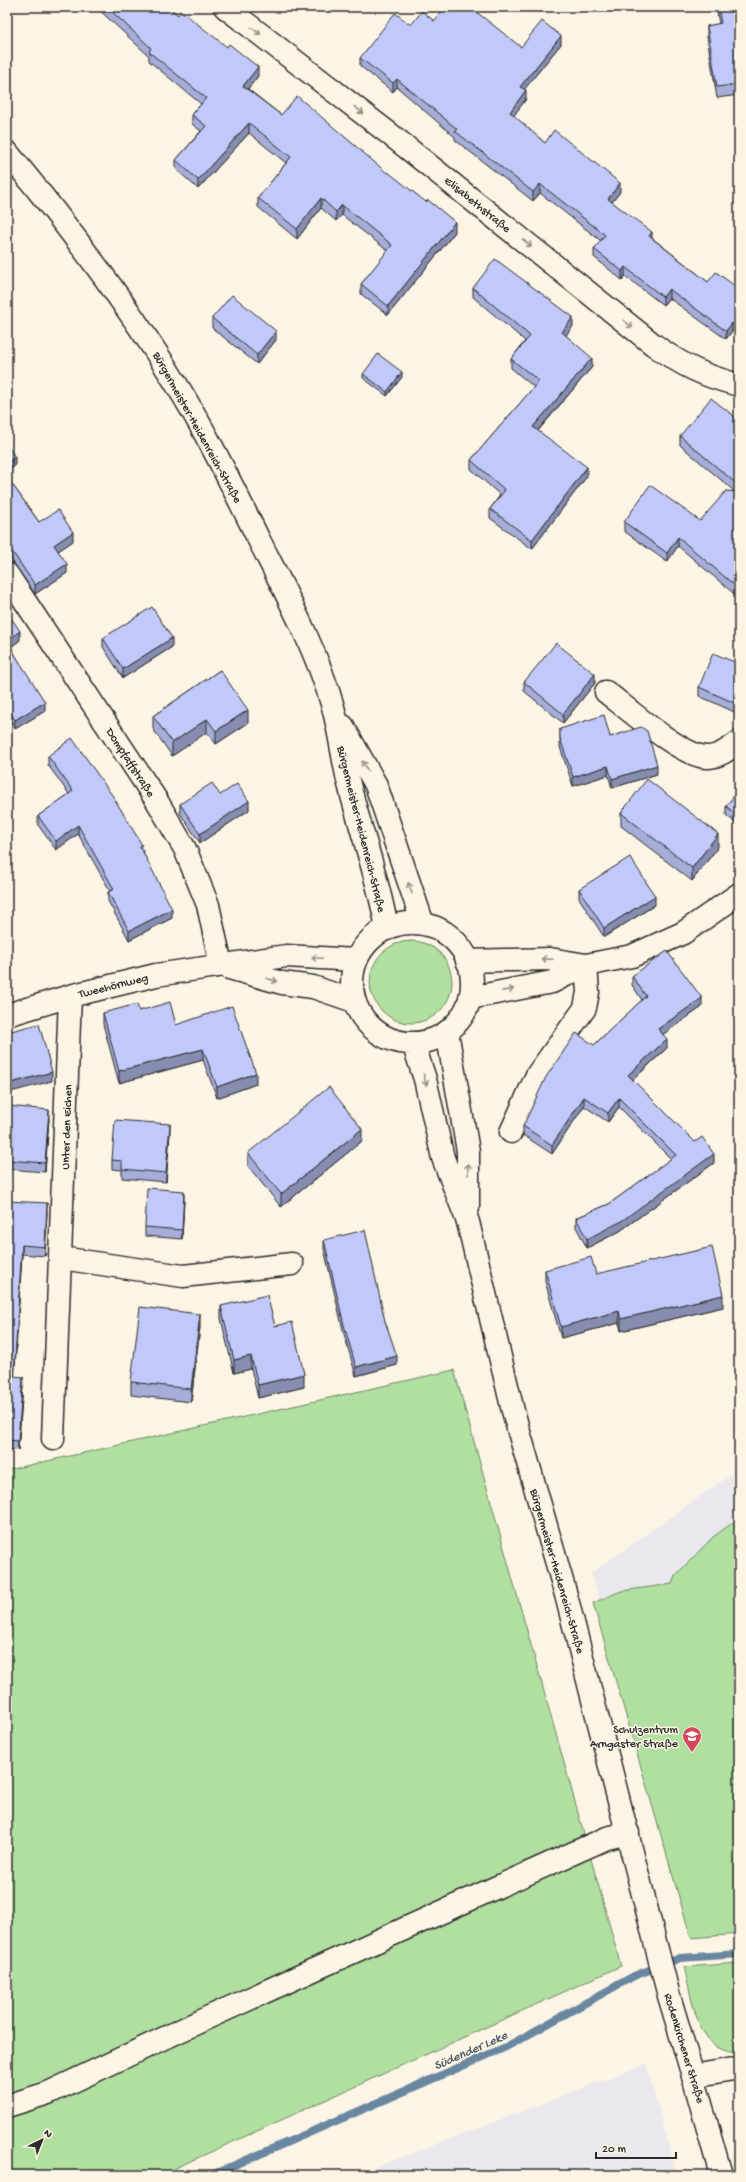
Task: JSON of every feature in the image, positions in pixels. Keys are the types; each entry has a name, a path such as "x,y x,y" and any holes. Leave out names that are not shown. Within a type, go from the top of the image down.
{"main road":[{"name":"Elisabethstraße","path":"225,7 378,125 654,345 678,362 708,377 739,385"},
{"name":"Bürgermeister-Heidenreich-Straße","path":"7,152 102,271 176,384 210,444 276,574 316,661 332,707 350,788 380,892 387,929"},
{"name":"Dompfaffstraße","path":"7,574 157,801 185,849 208,904 220,965"},
{"path":"606,692 688,752 706,758 721,754 739,742"},
{"name":"Bürgermeister-Heidenreich-Straße","path":"332,707 376,785 423,924"},
{"path":"467,961 550,959 586,964 632,956 683,933 739,894"},
{"name":"Bürgermeister-Heidenreich-Straße","path":"404,924 423,924 441,931 463,952 467,961 472,985 470,998 461,1017 447,1032 431,1040 413,1043 391,1039 377,1031 365,1020 354,1000 352,976 356,960 366,944 387,929 404,924"},
{"name":"Tweehörnweg","path":"7,1015 70,996 156,975 286,956 356,960"},
{"path":"470,998 552,982 586,964"},
{"path":"511,1132 536,1075 584,1008 588,992 586,964"},
{"name":"Tweehörnweg","path":"220,965 282,983 313,987 354,1000"},
{"name":"Unter den Eichen","path":"53,1439 62,1258 70,996"},
{"name":"Bürgermeister-Heidenreich-Straße","path":"447,1032 468,1151 468,1222"},
{"name":"Bürgermeister-Heidenreich-Straße","path":"413,1043 425,1079 443,1158 468,1222 513,1411 566,1595 628,1833 649,1921"},
{"path":"62,1258 183,1276 292,1264"},
{"path":"7,2106 48,2093 207,2018 502,1885 607,1838 628,1833"},
{"name":"Rodenkirchener Straße","path":"649,1921 720,2175"},
{"path":"693,2076 739,2068"}],"shaded area":[{"name":"Schulzentrum Arngaster Straße","path":"739,1469 739,1933 700,1936 591,1573"},
{"path":"646,2064 677,2175 355,2175"}],"green space":[{"path":"403,941 419,941 434,948 445,959 452,974 452,990 449,998 440,1011 427,1020 419,1023 403,1023 388,1016 377,1005 370,990 370,974 377,959 388,948"},
{"path":"454,1370 621,1966 160,2175 7,2175 7,1470"},
{"name":"Schulzentrum Arngaster Straße","path":"739,1518 739,1934 691,1938 593,1603 621,1591 672,1584 675,1576 713,1537"},
{"path":"739,1963 738,2055 717,2047 709,2040 703,2031 694,2010 684,1967"}],"building":[{"path":"107,7 169,7 178,15 181,11 227,47 229,44 258,67 243,86 281,115 297,96 387,173 388,172 426,202 428,200 455,222 388,306 361,284 392,245 342,205 336,212 321,198 297,229 258,198 291,157 249,123 198,180 176,160 206,126 192,115 206,98 149,52 151,48"},
{"path":"445,7 470,7 521,47 542,21 561,36 520,87 526,90 510,112 545,143 554,130 620,183 608,199 652,232 649,236 708,282 716,272 739,289 739,328 732,323 726,331 669,289 663,297 625,267 622,271 594,249 605,235 540,184 533,192 455,131 457,129 397,79 393,83 360,58 395,13 411,25 422,11 434,21"},
{"path":"718,7 739,7 739,84 717,87 707,26 721,23"},
{"path":"495,259 573,317 562,332 592,358 533,427 587,467 532,540 490,509 505,490 471,460 539,381 511,359 530,336 473,288"},
{"path":"232,295 276,331 257,355 212,318"},
{"path":"378,354 402,372 387,392 363,374"},
{"path":"711,398 739,420 739,486 680,436"},
{"path":"7,445 15,457 7,463"},
{"path":"7,477 39,522 58,510 73,532 54,545 67,564 35,585 7,544 11,540 7,534"},
{"path":"650,485 700,521 726,491 739,492 739,589 678,537 667,553 624,522"},
{"path":"152,607 172,638 123,669 103,638"},
{"path":"7,612 20,631 7,641"},
{"path":"7,642 45,702 15,720 7,707"},
{"path":"556,643 595,674 563,714 524,682"},
{"path":"713,653 739,664 739,705 699,687"},
{"path":"220,670 248,710 216,731 207,719 172,743 153,716"},
{"path":"604,715 610,737 641,727 647,731 657,765 612,779 608,766 573,777 560,738 560,729"},
{"path":"72,738 114,798 142,845 140,846 172,909 129,931 108,892 114,889 78,825 56,841 38,816 73,791 48,756"},
{"path":"647,779 718,834 692,868 621,813"},
{"path":"212,783 220,795 237,784 249,801 200,834 180,804"},
{"path":"739,790 739,817 726,806"},
{"path":"630,857 655,896 604,928 579,889"},
{"path":"7,931 10,940 7,941"},
{"path":"667,951 702,998 658,1029 667,1039 628,1075 695,1142 702,1137 714,1154 620,1222 587,1239 576,1218 609,1204 676,1155 619,1098 608,1113 584,1097 552,1145 523,1126 546,1077 576,1033 594,1045 646,996 632,976"},
{"path":"170,1002 176,1025 232,1006 256,1073 217,1087 203,1049 119,1071 103,1013 137,1004 139,1011"},
{"path":"39,1024 52,1072 7,1084 7,1032"},
{"path":"329,1087 362,1129 281,1194 248,1153"},
{"path":"8,1106 49,1110 45,1163 7,1160"},
{"path":"115,1120 170,1124 166,1173 122,1169 122,1161 112,1160"},
{"path":"147,1188 184,1191 182,1230 145,1227"},
{"path":"7,1201 47,1203 45,1247 22,1245 14,1376 23,1377 18,1441 7,1440"},
{"path":"365,1230 385,1321 397,1356 356,1367 344,1325 324,1240"},
{"path":"712,1247 723,1295 621,1319 619,1311 561,1327 545,1270 591,1257 596,1274"},
{"path":"267,1295 275,1326 292,1322 304,1374 258,1385 251,1356 234,1360 221,1306"},
{"path":"140,1307 200,1314 191,1389 131,1382"}],"waterway":[{"name":"Südender Leke","path":"212,2175 506,2047 634,1976 680,1958 739,1954"}],"place":[{"name":"Schulzentrum Arngaster Straße","path":"692,1753"}]}
